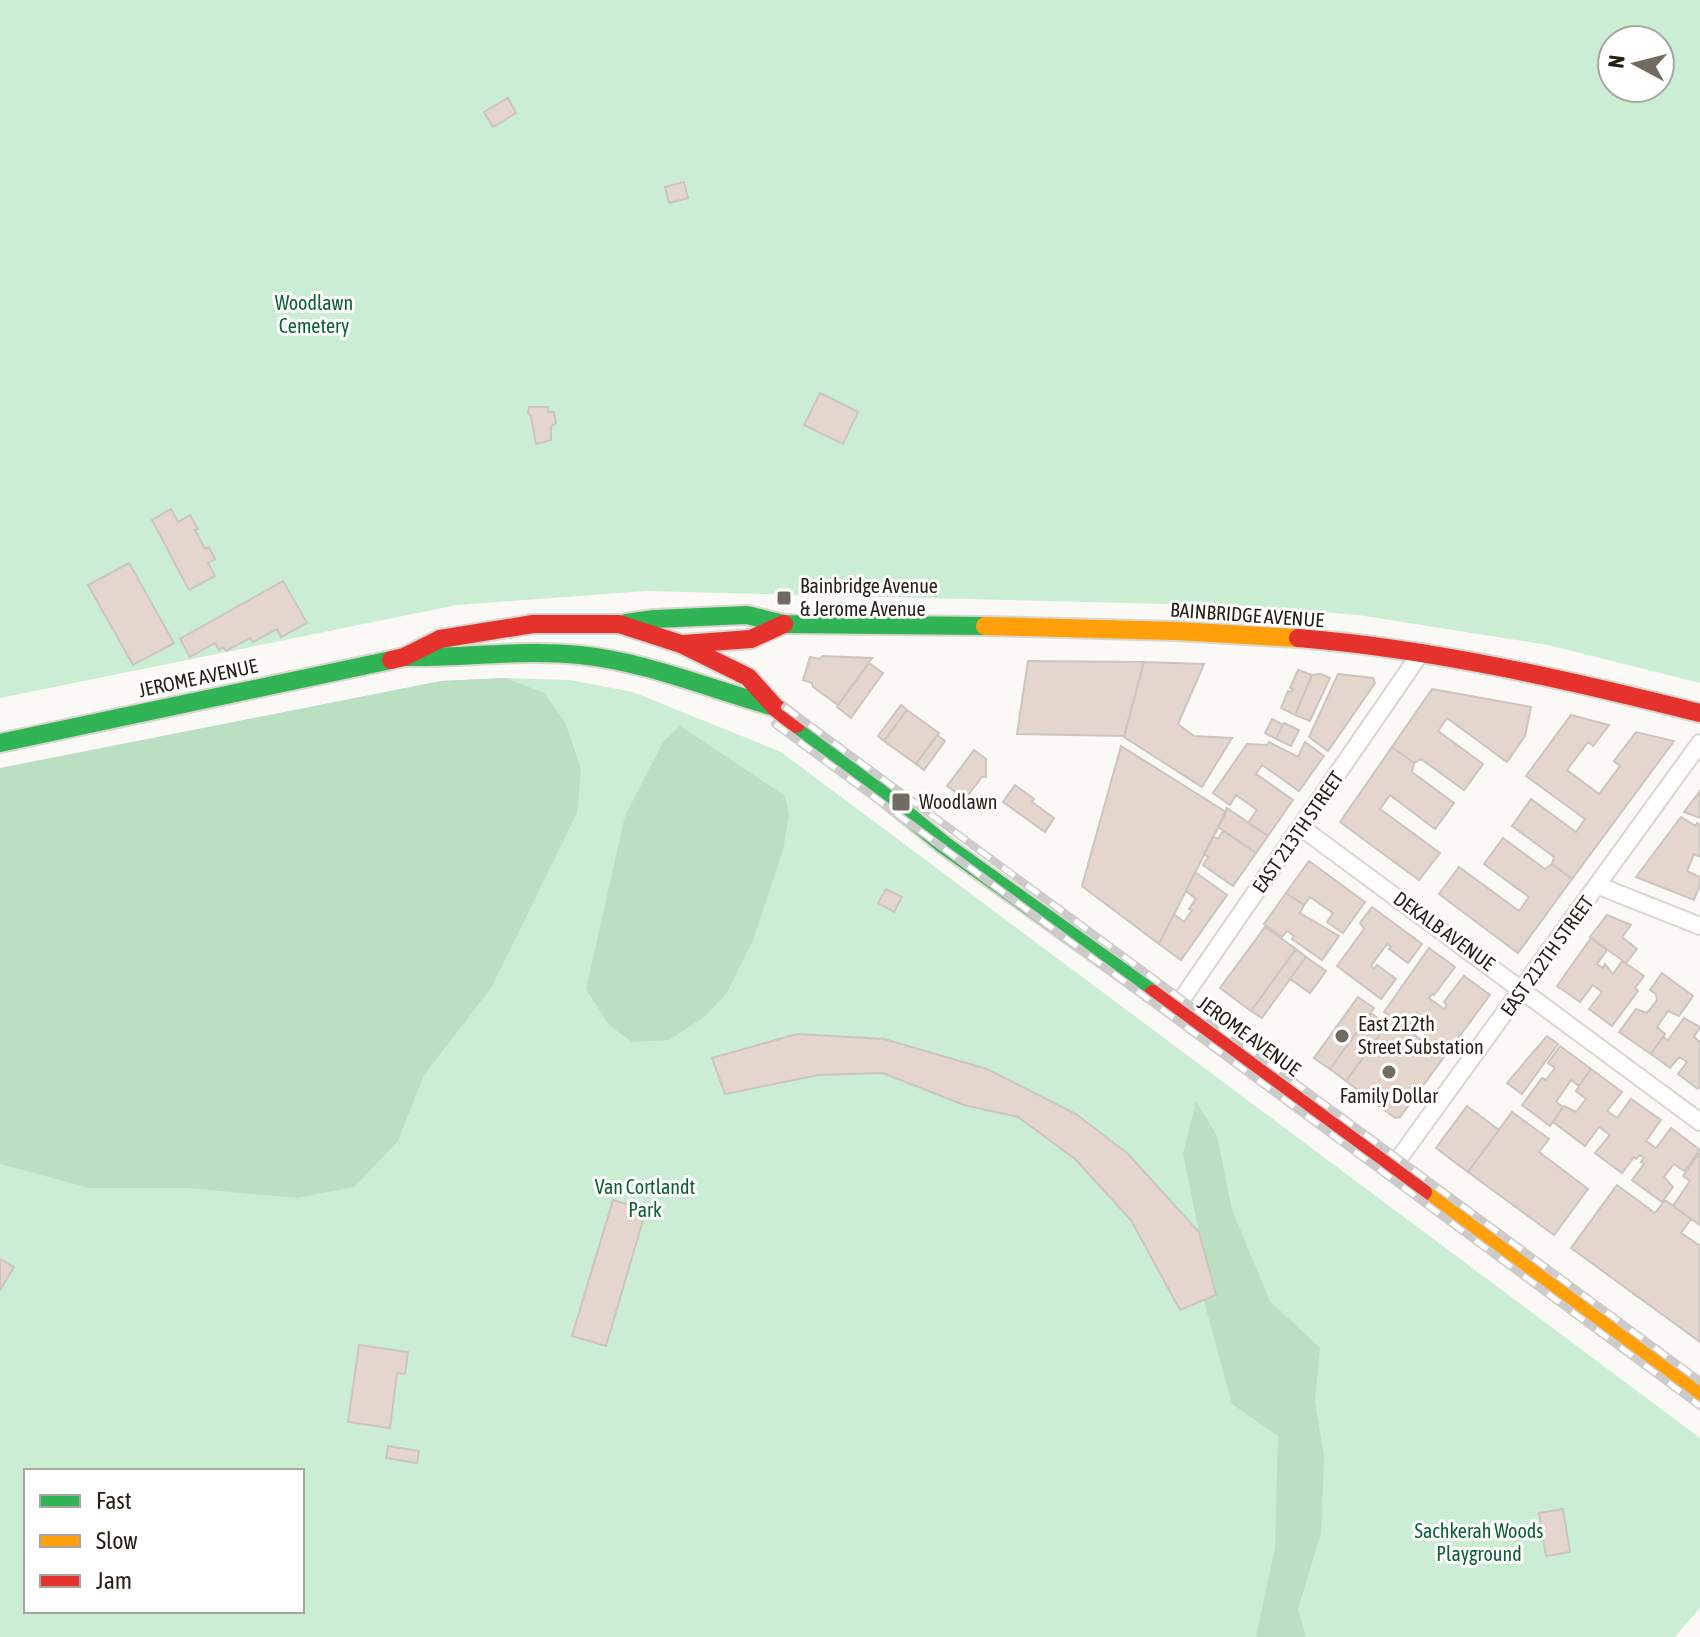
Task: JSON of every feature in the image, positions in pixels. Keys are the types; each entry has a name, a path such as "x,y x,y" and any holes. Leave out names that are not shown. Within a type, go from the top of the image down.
{"main road":[{"name":"BAINBRIDGE AVENUE","path":"619,624 654,619 747,615 784,624 1110,629 1307,639 1420,654 1569,682 1700,713"},
{"name":"JEROME AVENUE","path":"0,743 404,657 440,639 533,624 619,624 681,644 748,677 775,707 944,845 1175,1009 1700,1397"},
{"name":"BAINBRIDGE AVENUE","path":"681,644 751,639 784,624"},
{"path":"671,675 681,644"},
{"name":"JEROME AVENUE","path":"404,657 443,659 535,654 615,660 775,707"}],"street":[{"name":"EAST 213TH STREET","path":"1175,1009 1420,654"},
{"name":"EAST 212TH STREET","path":"1392,1168 1700,743"},
{"name":"DEKALB AVENUE","path":"1302,828 1700,1122"},
{"path":"1599,886 1700,926"}],"green space":[{"name":"Woodlawn Cemetery","path":"0,0 1700,0 1700,683 1548,645 1358,615 1244,606 646,591 457,605 0,698"},
{"name":"Van Cortlandt Park","path":"505,678 570,680 633,692 781,752 1700,1438 1700,1608 1675,1637 0,1637 0,769 441,681"},
{"path":"505,678 544,693 565,722 581,769 577,813 491,988 424,1075 398,1141 354,1187 297,1198 188,1188 90,1188 0,1164 0,768 441,681"},
{"path":"680,726 785,796 789,814 783,850 753,940 727,993 704,1017 669,1040 632,1042 609,1025 586,989 625,816 663,742"},
{"path":"1196,1101 1217,1136 1232,1210 1270,1301 1320,1348 1315,1400 1324,1458 1321,1533 1298,1609 1306,1637 1256,1637 1275,1548 1278,1436 1232,1404 1204,1301 1199,1232 1183,1154"}],"building":[{"path":"508,98 516,113 493,127 484,112"},
{"path":"684,182 688,198 669,203 665,187"},
{"path":"820,393 858,412 843,444 804,425"},
{"path":"529,407 548,407 548,412 554,412 556,423 551,426 551,440 536,444"},
{"path":"171,509 178,522 190,515 205,549 209,547 215,559 208,563 215,576 189,590 152,520"},
{"path":"129,563 174,643 133,665 88,585"},
{"path":"283,581 307,623 281,637 277,629 253,642 250,638 226,651 223,647 219,650 215,643 190,657 180,639"},
{"path":"823,656 872,658 838,705 813,687 812,683 803,680 810,657 819,659"},
{"path":"1028,661 1144,662 1124,736 1017,734"},
{"path":"1144,662 1204,664 1178,724 1194,736 1232,738 1202,787 1124,737"},
{"path":"869,663 883,673 851,718 837,707"},
{"path":"1298,670 1312,675 1295,715 1281,708 1288,691 1293,689 1290,688"},
{"path":"1321,674 1330,678 1310,721 1295,715 1312,675"},
{"path":"1338,674 1373,678 1375,683 1328,751 1309,737"},
{"path":"1432,689 1531,707 1525,736 1507,762 1447,718 1438,731 1483,764 1464,790 1421,759 1414,763 1392,747"},
{"path":"901,705 907,710 884,741 878,736"},
{"path":"907,710 939,733 916,764 884,741"},
{"path":"1571,715 1609,725 1593,746 1588,742 1567,770 1599,794 1620,766 1614,761 1636,732 1674,741 1572,879 1552,864 1554,857 1512,826 1531,799 1576,832 1585,819 1526,776"},
{"path":"1272,719 1283,725 1276,739 1265,733"},
{"path":"1284,723 1299,730 1291,746 1276,739"},
{"path":"937,735 945,741 924,770 916,764"},
{"path":"1269,742 1298,757 1305,742 1324,756 1299,791 1262,765 1256,774 1293,800 1268,836 1248,823 1257,810 1236,795 1230,805 1213,793 1247,744 1267,745"},
{"path":"1121,746 1226,812 1159,944 1082,886"},
{"path":"1392,747 1414,763 1412,772 1454,803 1435,829 1390,795 1380,809 1440,853 1419,880 1340,822"},
{"path":"974,750 986,759 986,777 982,777 965,799 947,786"},
{"path":"1015,785 1054,818 1045,832 1003,802"},
{"path":"1700,791 1700,818 1684,812"},
{"path":"1227,808 1268,836 1256,853 1218,827"},
{"path":"1681,817 1696,826 1697,823 1700,825 1700,857 1694,854 1687,871 1700,877 1694,900 1636,877"},
{"path":"1223,831 1256,853 1233,886 1203,865 1208,857 1204,854 1213,836 1218,839"},
{"path":"1503,838 1545,869 1552,864 1572,879 1518,953 1439,894 1459,867 1519,911 1529,897 1484,864"},
{"path":"1309,861 1365,902 1343,933 1327,922 1333,913 1310,897 1304,905 1286,893"},
{"path":"1195,872 1227,895 1181,960 1159,944 1174,914 1184,922 1192,910 1189,909 1196,899 1186,891"},
{"path":"886,889 902,897 894,912 878,903"},
{"path":"1286,893 1304,905 1300,913 1339,936 1322,960 1292,939 1294,936 1287,931 1282,937 1264,924"},
{"path":"1372,907 1422,944 1408,963 1387,944 1371,966 1374,969 1377,965 1396,979 1381,999 1337,966 1364,929 1360,923"},
{"path":"1607,915 1631,925 1622,937 1637,949 1626,963 1590,937"},
{"path":"1265,927 1296,949 1251,1011 1220,988"},
{"path":"1591,938 1607,950 1597,964 1603,968 1605,964 1613,974 1622,961 1644,976 1635,988 1638,991 1612,1026 1589,1009 1602,992 1593,985 1580,1002 1557,986"},
{"path":"1429,948 1455,967 1429,998 1444,1009 1447,1005 1444,1002 1464,976 1490,995 1444,1057 1421,1040 1433,1024 1417,1013 1406,1029 1384,1012"},
{"path":"1296,949 1306,957 1262,1018 1251,1011"},
{"path":"1306,957 1326,971 1310,993 1290,979"},
{"path":"1662,973 1693,996 1679,1016 1668,1011 1657,1027 1665,1034 1651,1054 1619,1032 1636,1009 1647,1013 1657,1000 1656,994 1650,990"},
{"name":"East 212th Street Substation","path":"1358,997 1374,1008 1330,1069 1314,1058"},
{"path":"1371,1013 1387,1025 1346,1081 1330,1069"},
{"path":"1392,1018 1444,1057 1400,1117 1395,1118 1346,1081"},
{"path":"1684,1018 1700,1027 1694,1037 1700,1042 1698,1089 1678,1074 1687,1062 1679,1057 1670,1068 1651,1054 1663,1037 1668,1040"},
{"path":"797,1034 884,1039 987,1069 1076,1114 1128,1154 1199,1232 1216,1295 1180,1310 1131,1220 1075,1159 1018,1117 964,1105 883,1073 818,1075 725,1094 712,1058"},
{"path":"1547,1036 1558,1044 1522,1094 1507,1083"},
{"path":"1560,1046 1591,1069 1579,1086 1571,1080 1556,1102 1563,1107 1550,1126 1522,1105 1542,1078 1546,1080 1555,1068 1548,1063"},
{"path":"1591,1069 1622,1092 1607,1111 1617,1118 1631,1099 1661,1120 1646,1141 1656,1148 1671,1128 1700,1150 1684,1171 1674,1164 1664,1177 1673,1187 1662,1202 1632,1180 1644,1164 1641,1162 1644,1158 1640,1155 1636,1159 1634,1157 1622,1173 1595,1153 1610,1135 1599,1127 1585,1146 1553,1122 1564,1106 1576,1112 1586,1099 1576,1091"},
{"path":"1467,1106 1499,1130 1468,1172 1436,1148"},
{"path":"1512,1112 1549,1139 1539,1152 1588,1189 1554,1235 1468,1172"},
{"path":"1699,1154 1700,1225 1673,1206 1690,1181 1683,1176"},
{"path":"1617,1185 1655,1213 1665,1200 1691,1219 1681,1233 1700,1246 1700,1342 1571,1248"},
{"path":"613,1200 646,1210 606,1346 572,1336"},
{"path":"0,1259 14,1267 0,1290"},
{"path":"359,1345 408,1352 405,1374 397,1373 390,1428 348,1422"},
{"path":"388,1446 419,1451 417,1463 386,1458"},
{"path":"1563,1509 1570,1552 1546,1556 1539,1513"}],"railway":[{"path":"785,707 1700,1381"},
{"path":"775,724 1700,1406"}],"traffic: fast":[{"path":"626,623 747,615 784,624 985,626"},
{"path":"408,657 537,653 580,655 654,670 775,707"},
{"path":"0,743 391,660"},
{"path":"796,724 944,845 1153,994"}],"traffic: slow":[{"path":"985,626 1298,638"},
{"path":"1423,1192 1700,1397"}],"traffic: jam":[{"path":"391,660 440,639 533,624 619,624 681,644 748,677 775,707 796,724"},
{"path":"684,644 751,639 784,624"},
{"path":"1298,638 1400,650 1500,667 1700,713"},
{"path":"1153,994 1423,1192"}],"place":[{"name":"Bainbridge Avenue & Jerome Avenue","path":"784,598"},
{"name":"Woodlawn","path":"901,802"},
{"name":"East 212th Street Substation","path":"1342,1036"},
{"name":"Family Dollar","path":"1389,1072"}],"park label":[{"name":"Sachkerah Woods Playground","path":"1479,1542"}]}
